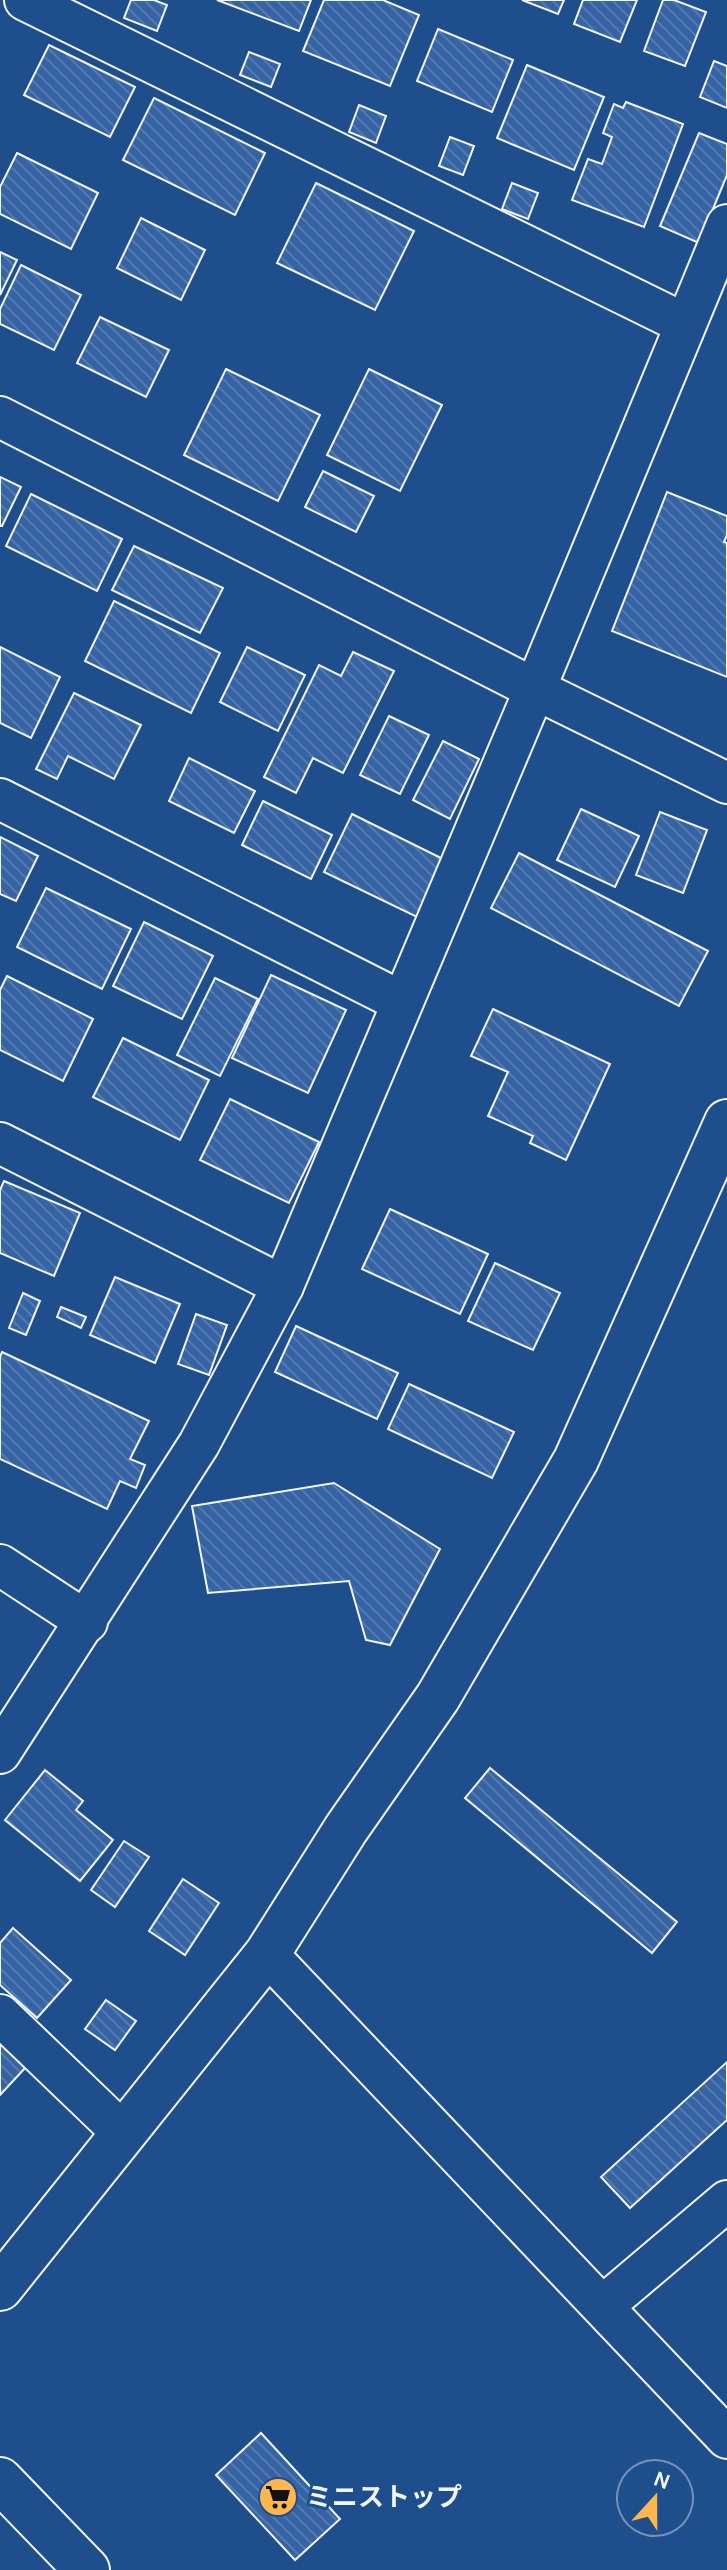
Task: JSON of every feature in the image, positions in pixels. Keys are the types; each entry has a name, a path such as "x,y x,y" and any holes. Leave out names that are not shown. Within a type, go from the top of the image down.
{"street":[{"path":"25,0 685,324"},
{"path":"0,1753 199,1444 283,1286 727,225"},
{"path":"0,417 727,783"},
{"path":"0,799 402,1002"},
{"path":"0,2288 267,1954 346,1829 438,1697 576,1460 727,1122"},
{"path":"0,1143 283,1286"},
{"path":"0,1565 87,1622"},
{"path":"267,1954 727,2438"},
{"path":"0,2015 124,2134"},
{"path":"603,2306 727,2201"},
{"path":"0,2480 87,2570"}],"building":[{"path":"131,0 154,0 167,5 157,31 124,18"},
{"path":"217,0 311,0 299,31"},
{"path":"324,0 383,0 419,15 390,86 303,51"},
{"path":"522,0 564,0 558,14"},
{"path":"583,0 637,0 620,42 574,24"},
{"path":"663,0 674,0 706,12 685,66 644,51"},
{"path":"438,29 513,60 492,112 417,81"},
{"path":"49,45 135,87 110,137 24,95"},
{"path":"249,52 280,64 271,87 240,75"},
{"path":"714,61 727,66 727,108 700,97"},
{"path":"527,65 604,97 574,170 497,138"},
{"path":"154,98 265,153 235,215 123,160"},
{"path":"626,102 683,124 644,227 572,200 588,159 602,164 612,137 603,133 614,104 623,108"},
{"path":"359,105 386,116 376,143 349,132"},
{"path":"699,133 727,144 727,175 699,243 660,226"},
{"path":"450,137 474,146 463,175 439,166"},
{"path":"17,153 98,193 71,249 0,214 0,187"},
{"path":"316,183 414,231 375,310 277,263"},
{"path":"512,183 538,193 528,219 502,209"},
{"path":"141,218 205,250 181,300 117,268"},
{"path":"0,252 17,260 0,295"},
{"path":"21,265 81,295 54,350 0,324 0,309"},
{"path":"100,317 169,350 146,397 77,363"},
{"path":"226,369 320,415 278,501 184,455"},
{"path":"369,369 442,405 400,491 327,455"},
{"path":"323,471 374,496 356,532 305,507"},
{"path":"0,477 21,487 2,526 0,526"},
{"path":"667,492 727,516 724,542 727,543 727,677 612,631"},
{"path":"31,494 122,539 97,591 6,546"},
{"path":"134,546 223,588 200,633 112,590"},
{"path":"114,601 220,653 191,713 85,661"},
{"path":"0,647 60,677 31,738 0,723"},
{"path":"247,647 305,675 278,731 220,702"},
{"path":"353,652 394,671 343,773 313,758 296,793 264,777 319,665 341,676"},
{"path":"74,693 141,725 114,779 68,756 57,779 36,769"},
{"path":"389,716 429,735 400,794 360,775"},
{"path":"443,741 479,759 450,819 413,800"},
{"path":"189,758 255,791 234,833 169,801"},
{"path":"263,801 332,835 311,879 242,845"},
{"path":"581,809 639,836 615,887 557,860"},
{"path":"660,812 707,830 683,893 636,875"},
{"path":"352,814 445,860 417,917 324,872"},
{"path":"0,837 38,856 16,901 0,894"},
{"path":"519,853 708,951 679,1006 491,908"},
{"path":"46,888 131,929 102,989 17,947"},
{"path":"144,922 213,956 182,1019 113,986"},
{"path":"271,975 346,1010 308,1093 232,1058"},
{"path":"7,976 93,1019 63,1081 0,1050 0,990"},
{"path":"215,978 258,999 220,1076 177,1055"},
{"path":"493,1009 610,1064 566,1160 530,1143 533,1136 488,1116 508,1072 471,1056"},
{"path":"123,1038 209,1080 180,1140 93,1097"},
{"path":"230,1099 319,1142 289,1203 200,1160"},
{"path":"4,1181 80,1213 54,1276 0,1253 0,1190"},
{"path":"390,1209 488,1254 460,1314 362,1269"},
{"path":"495,1263 560,1293 533,1350 468,1321"},
{"path":"115,1277 180,1304 155,1363 90,1335"},
{"path":"23,1293 40,1301 26,1335 9,1328"},
{"path":"61,1307 86,1317 81,1328 57,1317"},
{"path":"196,1314 227,1325 209,1375 178,1364"},
{"path":"296,1326 398,1373 377,1419 275,1372"},
{"path":"2,1352 149,1421 130,1459 145,1465 136,1488 120,1481 107,1509 0,1459"},
{"path":"409,1384 514,1432 492,1478 388,1429"},
{"path":"334,1483 440,1549 390,1645 366,1640 349,1581 208,1593 192,1506"},
{"path":"490,1768 677,1922 652,1953 465,1798"},
{"path":"45,1770 83,1801 76,1810 113,1840 80,1881 5,1820"},
{"path":"124,1841 149,1857 115,1907 91,1890"},
{"path":"183,1879 219,1903 185,1955 149,1931"},
{"path":"13,1928 71,1980 37,2018 0,1985 0,1943"},
{"path":"106,2000 136,2021 115,2050 85,2029"},
{"path":"0,2044 26,2067 0,2095"},
{"path":"727,2062 727,2120 630,2208 601,2177"},
{"name":"ミニストップ","path":"261,2433 340,2519 295,2560 216,2475"}],"place":[{"name":"ミニストップ","path":"278,2497"}]}
